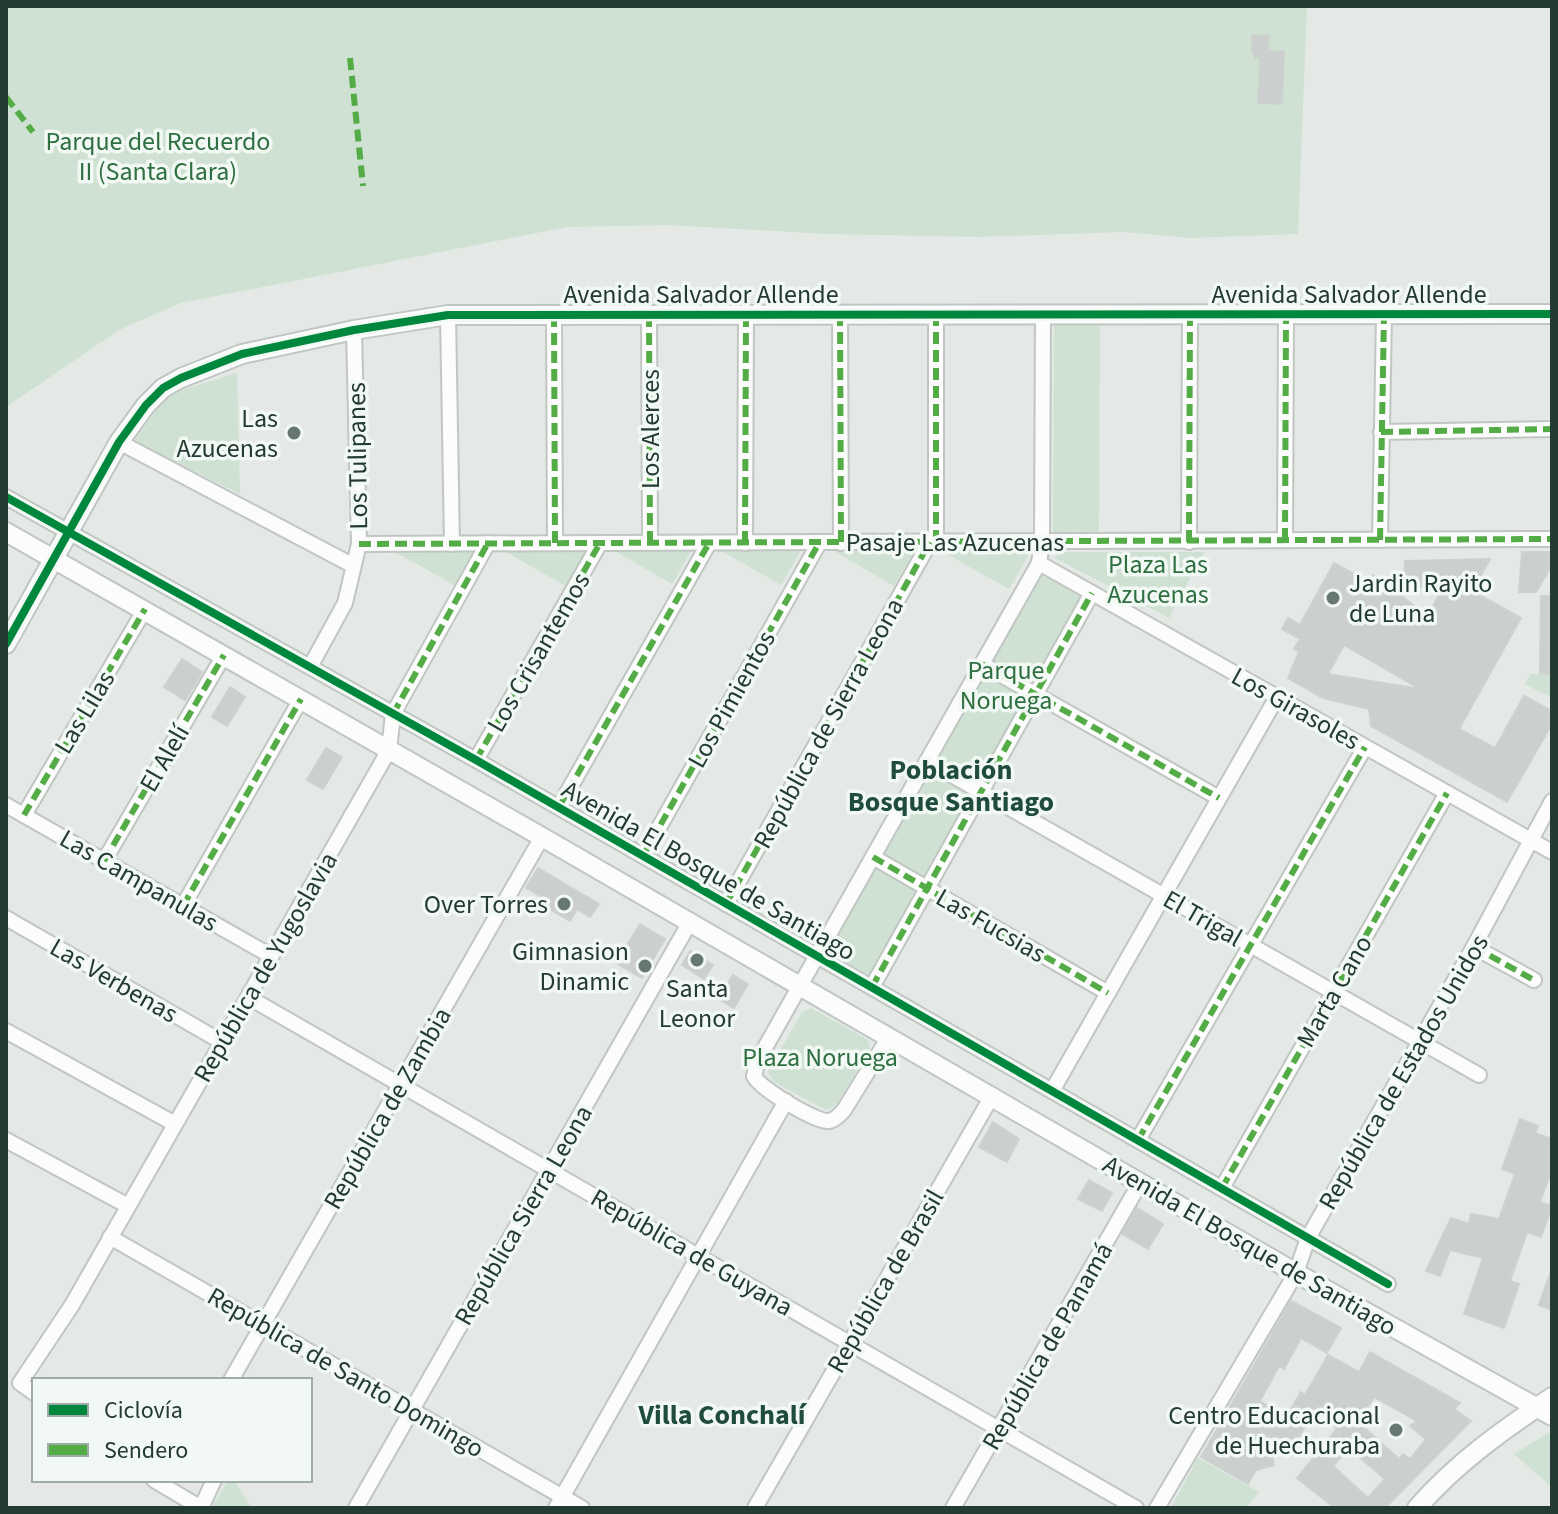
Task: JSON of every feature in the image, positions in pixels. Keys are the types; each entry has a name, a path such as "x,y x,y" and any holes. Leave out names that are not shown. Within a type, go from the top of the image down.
{"street":[{"path":"840,314 841,543"},
{"name":"República de Sierra Leona","path":"726,904 933,542 936,314"},
{"path":"889,1037 837,1117 822,1121 758,1085 754,1072 758,1060 1039,563 1042,542 1043,314"},
{"path":"1189,542 1190,314"},
{"path":"1285,540 1286,314"},
{"path":"1380,540 1384,314"},
{"name":"Avenida Salvador Allende","path":"6,644 119,442 146,405 163,388 242,354 354,330 448,315 1552,314"},
{"path":"448,315 452,544"},
{"name":"Los Crisantemos","path":"554,315 555,543"},
{"name":"Los Alerces","path":"649,315 650,543"},
{"path":"745,543 746,315"},
{"name":"Los Tulipanes","path":"310,667 345,603 359,544 354,330"},
{"path":"1381,432 1552,429"},
{"path":"119,442 352,565"},
{"name":"Avenida El Bosque de Santiago","path":"6,497 559,807 1388,1284"},
{"name":"Avenida El Bosque de Santiago","path":"6,532 690,922 1296,1273 1547,1407"},
{"name":"Pasaje Las Azucenas","path":"359,544 1552,539"},
{"name":"República de Yugoslavia","path":"32,1392 20,1383 72,1305 389,750 393,714 488,543"},
{"name":"Los Crisantemos","path":"476,760 600,543"},
{"path":"559,807 709,543"},
{"name":"Los Pimientos","path":"643,856 819,543"},
{"name":"Los Girasoles","path":"1039,563 1552,852"},
{"path":"872,987 1092,593"},
{"name":"Las Lilas","path":"24,815 145,609"},
{"name":"El Alelí","path":"104,861 224,655"},
{"path":"982,664 1219,798"},
{"path":"1052,1091 1277,697"},
{"path":"183,906 301,699"},
{"path":"1138,1140 1365,747"},
{"name":"El Trigal","path":"927,761 1479,1075"},
{"name":"Marta Cano","path":"1222,1188 1447,793"},
{"name":"República de Estados Unidos","path":"1157,1508 1296,1273 1308,1238 1474,947 1552,801"},
{"name":"Las Campanulas","path":"6,805 271,956"},
{"name":"República de Zambia","path":"232,1378 542,837"},
{"name":"Las Fucsias","path":"873,857 1108,993"},
{"name":"Las Verbenas","path":"6,918 222,1042"},
{"name":"República Sierra Leona","path":"356,1508 690,922"},
{"path":"1474,947 1534,980"},
{"name":"República de Guyana","path":"248,997 1136,1508"},
{"path":"6,1031 175,1124"},
{"name":"República de Brasil","path":"755,1508 992,1096"},
{"path":"559,1502 786,1101"},
{"path":"6,1140 128,1206"},
{"name":"República de Panamá","path":"953,1508 1140,1183"},
{"name":"República de Santo Domingo","path":"110,1237 411,1410 559,1502 582,1508"},
{"path":"1417,1508 1440,1481 1461,1463 1547,1407"},
{"path":"157,1482 201,1508 213,1482"}],"green space":[{"name":"Parque del Recuerdo II (Santa Clara)","path":"6,6 1307,6 1298,234 1191,238 1123,232 978,237 827,234 668,225 567,227 181,303 119,330 6,407"},
{"path":"1054,325 1100,325 1099,535 1053,535"},
{"path":"237,373 240,494 134,441 165,398"},
{"path":"606,546 694,546 672,584"},
{"path":"715,547 803,547 781,585"},
{"path":"917,547 894,586 829,548"},
{"path":"478,548 456,586 390,549"},
{"path":"589,548 567,587 501,549"},
{"path":"1031,551 1009,589 943,552"},
{"name":"Plaza Las Azucenas","path":"1058,552 1204,552 1169,618 1055,558"},
{"name":"Parque Noruega","path":"1040,568 1086,596 873,977 826,951"},
{"path":"1531,674 1552,674 1552,698 1525,684"},
{"name":"Plaza Noruega","path":"811,1008 868,1040 870,1049 836,1105 826,1110 774,1082 768,1072 802,1012"},
{"path":"1548,1433 1552,1435 1552,1487 1514,1454"},
{"path":"1198,1458 1259,1492 1246,1508 1171,1508"},
{"path":"228,1482 234,1482 252,1508 211,1508"}],"building":[{"path":"1252,35 1269,36 1268,51 1284,51 1282,104 1258,103 1260,58 1255,58 1252,51"},
{"path":"1522,552 1552,552 1552,565 1536,592 1519,592"},
{"path":"1490,559 1472,591 1521,618 1459,729 1495,748 1524,696 1552,711 1552,724 1507,802 1371,726 1369,709 1323,698 1288,678 1299,652 1294,649 1300,639 1282,629 1288,618 1300,625 1334,563 1369,582 1373,575 1428,616 1443,587 1404,587 1405,561","holes":["1344,645 1420,689 1328,674"]},
{"path":"1541,596 1552,596 1552,674 1540,673"},
{"path":"182,659 202,672 185,700 164,687"},
{"path":"230,687 245,697 227,726 212,717"},
{"path":"326,748 342,757 323,789 307,780"},
{"path":"538,868 599,904 590,917 577,909 570,921 546,907 549,901 526,888"},
{"path":"640,924 665,939 642,978 616,963"},
{"path":"690,951 713,965 704,979 682,965"},
{"path":"733,975 748,984 734,1008 719,999"},
{"path":"1520,1119 1538,1126 1535,1133 1552,1139 1552,1169 1540,1202 1552,1206 1541,1237 1527,1232 1510,1281 1519,1284 1504,1328 1464,1314 1483,1258 1450,1250 1440,1276 1426,1271 1451,1218 1469,1224 1471,1214 1499,1219 1515,1174 1502,1169"},
{"path":"993,1122 1019,1139 1007,1162 979,1147"},
{"path":"1089,1180 1112,1193 1102,1211 1078,1199"},
{"path":"1137,1208 1163,1224 1148,1249 1122,1234"},
{"path":"1552,1274 1552,1310 1539,1305"},
{"path":"1291,1301 1341,1328 1327,1353 1301,1338 1284,1369 1279,1366 1260,1401 1286,1417 1301,1392 1305,1395 1328,1355 1359,1372 1370,1352 1460,1403 1454,1409 1471,1421 1385,1508 1335,1508 1297,1478 1337,1429 1317,1407 1298,1439 1294,1437 1285,1453 1268,1444 1274,1465 1256,1470 1248,1484 1201,1457","holes":["1374,1397 1417,1421 1410,1426 1426,1439 1410,1459 1403,1454 1399,1459 1358,1422","1349,1448 1385,1479 1368,1498 1333,1466"]}],"marked path":[{"path":"350,58 363,186"},
{"path":"6,97 33,132"},
{"path":"840,314 841,543"},
{"path":"936,314 936,542"},
{"path":"1189,542 1190,314"},
{"path":"1285,540 1286,314"},
{"path":"1380,540 1384,314"},
{"path":"554,315 555,543"},
{"path":"649,315 650,543"},
{"path":"745,543 746,315"},
{"path":"1381,432 1552,429"},
{"path":"359,544 1552,539"},
{"path":"726,904 930,542"},
{"path":"393,714 488,543"},
{"path":"476,760 600,543"},
{"path":"559,807 709,543"},
{"path":"643,856 819,543"},
{"path":"872,987 1092,593"},
{"path":"24,815 145,609"},
{"path":"104,861 224,655"},
{"path":"982,664 1219,798"},
{"path":"183,906 301,699"},
{"path":"1138,1140 1365,747"},
{"path":"1222,1188 1447,793"},
{"path":"873,857 1108,993"},
{"path":"1474,947 1534,980"}],"cycle path":[{"path":"6,644 119,442 146,405 163,388 242,354 354,330 448,315 1552,314"},
{"path":"6,497 476,760 1388,1284"}],"place":[{"name":"Las Azucenas","path":"294,433"},
{"name":"Jardin Rayito de Luna","path":"1333,598"},
{"name":"Over Torres","path":"564,904"},
{"name":"Santa Leonor","path":"697,960"},
{"name":"Gimnasion Dinamic","path":"645,966"},
{"name":"Centro Educacional de Huechuraba","path":"1396,1430"}],"district":[{"name":"Población Bosque Santiago","path":"951,785"},
{"name":"Villa Conchalí","path":"722,1414"}]}
